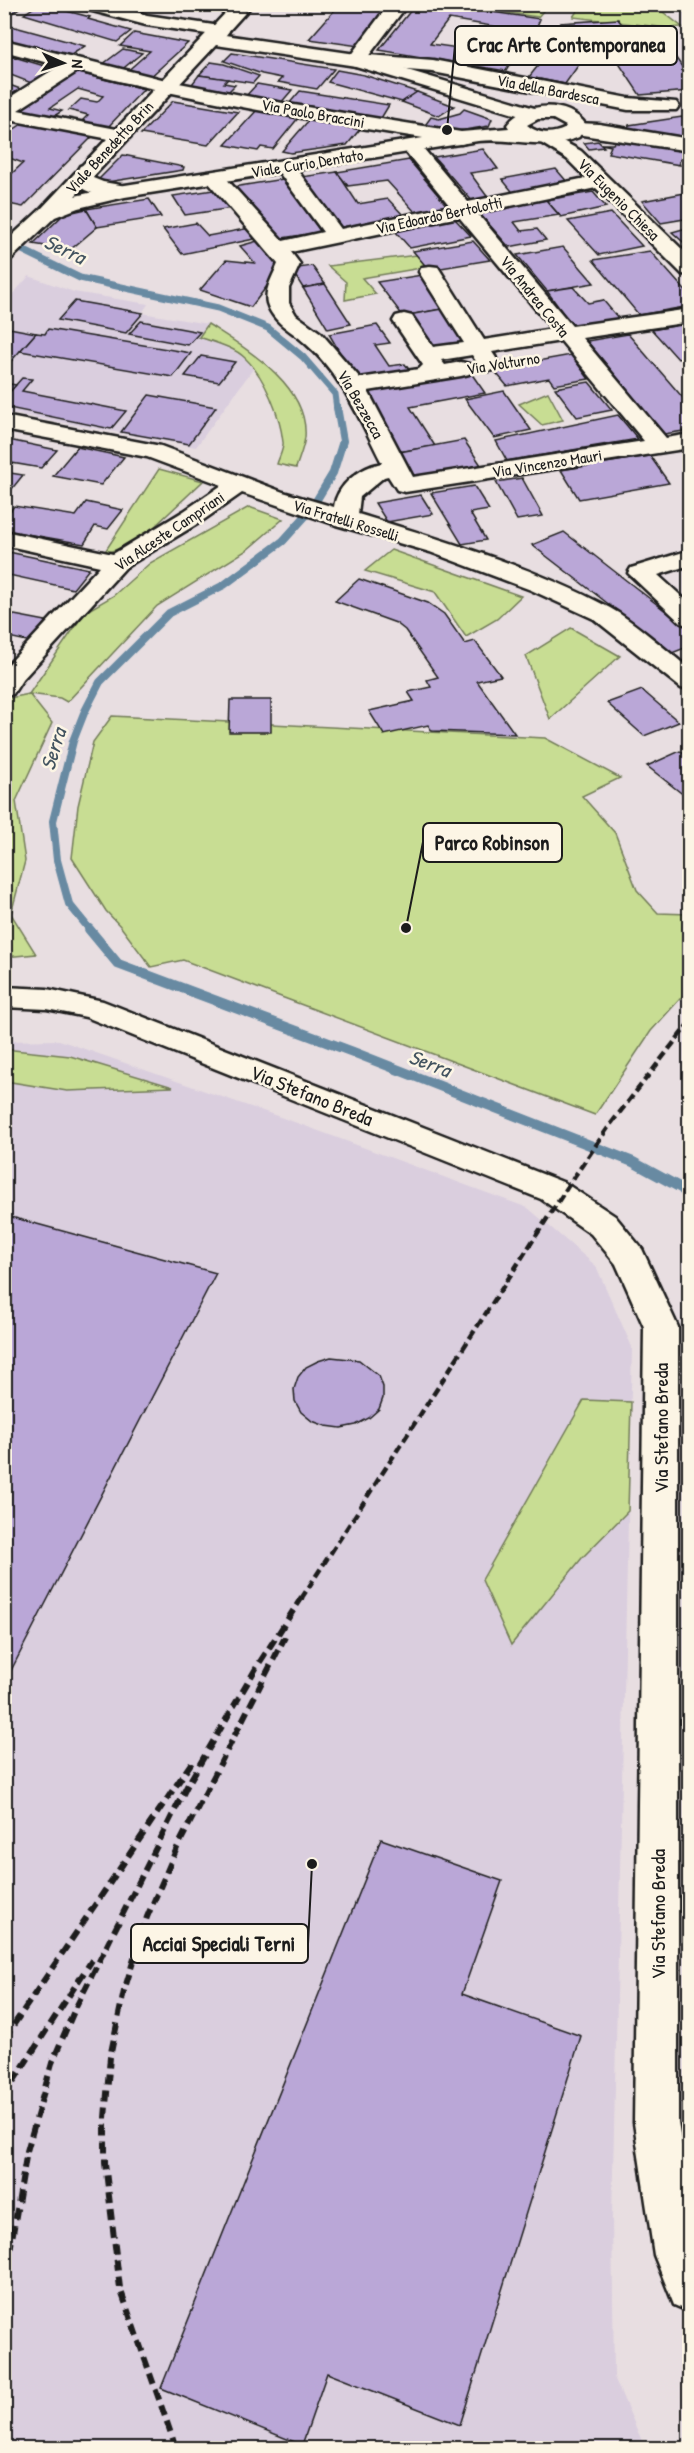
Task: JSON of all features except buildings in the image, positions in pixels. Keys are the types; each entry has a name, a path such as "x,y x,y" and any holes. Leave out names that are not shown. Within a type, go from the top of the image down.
{"street":[{"name":"Via della Bardesca","path":"87,4 146,20 217,35 356,60 433,66 628,104 669,106"},
{"name":"Viale Benedetto Brin","path":"4,255 48,213 244,4"},
{"path":"356,60 399,4"},
{"name":"Via Paolo Braccini","path":"4,45 74,66 165,87 461,138"},
{"name":"Via della Bardesca","path":"356,60 533,128"},
{"path":"4,112 74,66"},
{"path":"690,103 619,114 573,126 558,139 533,128 551,114 573,126 690,145"},
{"path":"4,112 120,135"},
{"name":"Via Eugenio Chiesa","path":"573,126 571,142 573,155"},
{"name":"Viale Curio Dentato","path":"48,213 72,203 125,191 533,128"},
{"name":"Via Eugenio Chiesa","path":"533,128 573,155 690,269"},
{"name":"Via Andrea Costa","path":"411,146 660,446"},
{"path":"285,167 336,236"},
{"name":"Viale Curio Dentato","path":"87,170 82,180 98,189 125,191"},
{"name":"Via Bezzecca","path":"215,178 278,248 289,264 278,288 278,303 287,319 313,338 354,386 401,476"},
{"name":"Via Edoardo Bertolotti","path":"278,248 600,181"},
{"path":"430,272 484,356 566,334 690,315"},
{"path":"404,321 426,365"},
{"name":"Via Volturno","path":"354,386 426,365 484,356 581,351"},
{"name":"Via Fratelli Rosselli","path":"4,423 153,451 275,497 439,548 551,590 603,614 679,660 690,682"},
{"name":"Via Vincenzo Mauri","path":"401,476 690,441"},
{"path":"337,517 348,495 376,471 401,476"},
{"name":"Via Alceste Campriani","path":"4,688 13,675 117,562 193,516 239,484"},
{"path":"4,538 117,562"},
{"path":"690,557 640,573 690,618"},
{"name":"Via Stefano Breda","path":"4,997 47,999 92,1008 553,1191 603,1225 630,1258 661,1327 656,2122 677,2255 690,2289"}],"shaded area":[{"path":"29,276 74,292 148,304 142,313 208,324 199,337 220,344 244,357 253,369 196,447 5,412 5,303"},
{"path":"59,1040 297,1123 528,1208 596,1266 632,1347 612,2216 614,2377 645,2448 5,2448 4,1041"}],"green space":[{"path":"548,4 538,17 449,5"},
{"path":"581,5 654,5 682,27 669,28 573,17"},
{"path":"417,255 427,267 362,278 376,294 345,300 346,282 328,266"},
{"path":"208,324 239,344 272,370 297,401 303,418 305,437 296,468 277,464 283,447 281,431 275,409 259,375 240,354 223,345 199,337"},
{"path":"548,392 563,420 542,425 519,404"},
{"path":"159,469 203,481 136,544 104,553"},
{"path":"249,507 283,519 247,550 157,606 67,702 60,698 29,694 85,612 113,596 150,563"},
{"path":"391,550 521,596 497,619 466,637 435,592 365,571"},
{"path":"571,628 620,656 550,719 526,656"},
{"path":"29,694 52,723 16,801 25,861 11,914 36,954 5,957 5,699"},
{"path":"112,716 545,738 620,778 582,796 615,833 637,890 658,913 689,914 689,989 651,1031 595,1115 183,960 151,967 106,911 72,858 78,806 93,742"},
{"path":"4,1049 70,1056 173,1087 67,1091 5,1081"},
{"path":"584,1400 631,1402 628,1511 582,1558 511,1645 482,1580"}],"waterway":[{"name":"Serra","path":"4,241 80,278 218,308 268,328 303,357 335,394 337,409"},
{"name":"Serra","path":"91,931 69,904 57,860 53,821 73,741 84,713 100,682 169,613 224,585 283,541 310,511 333,473 343,441 337,407"},
{"name":"Serra","path":"89,929 118,964 353,1052 633,1162 681,1188 690,1198"}],"railway":[{"path":"301,1599 574,1177 610,1125 690,1022"},
{"path":"4,2286 27,2151 52,2063 74,2011 187,1786 258,1665 302,1597"},
{"path":"176,2448 120,2288 105,2163 105,2118 110,2057 124,1991 147,1917 177,1848 285,1637"},
{"path":"4,2039 192,1762"},
{"path":"4,2096 92,1960"}],"place":[{"name":"Crac Arte Contemporanea","path":"447,130"},
{"name":"Parco Robinson","path":"406,928"},
{"name":"Acciai Speciali Terni","path":"312,1864"}]}
